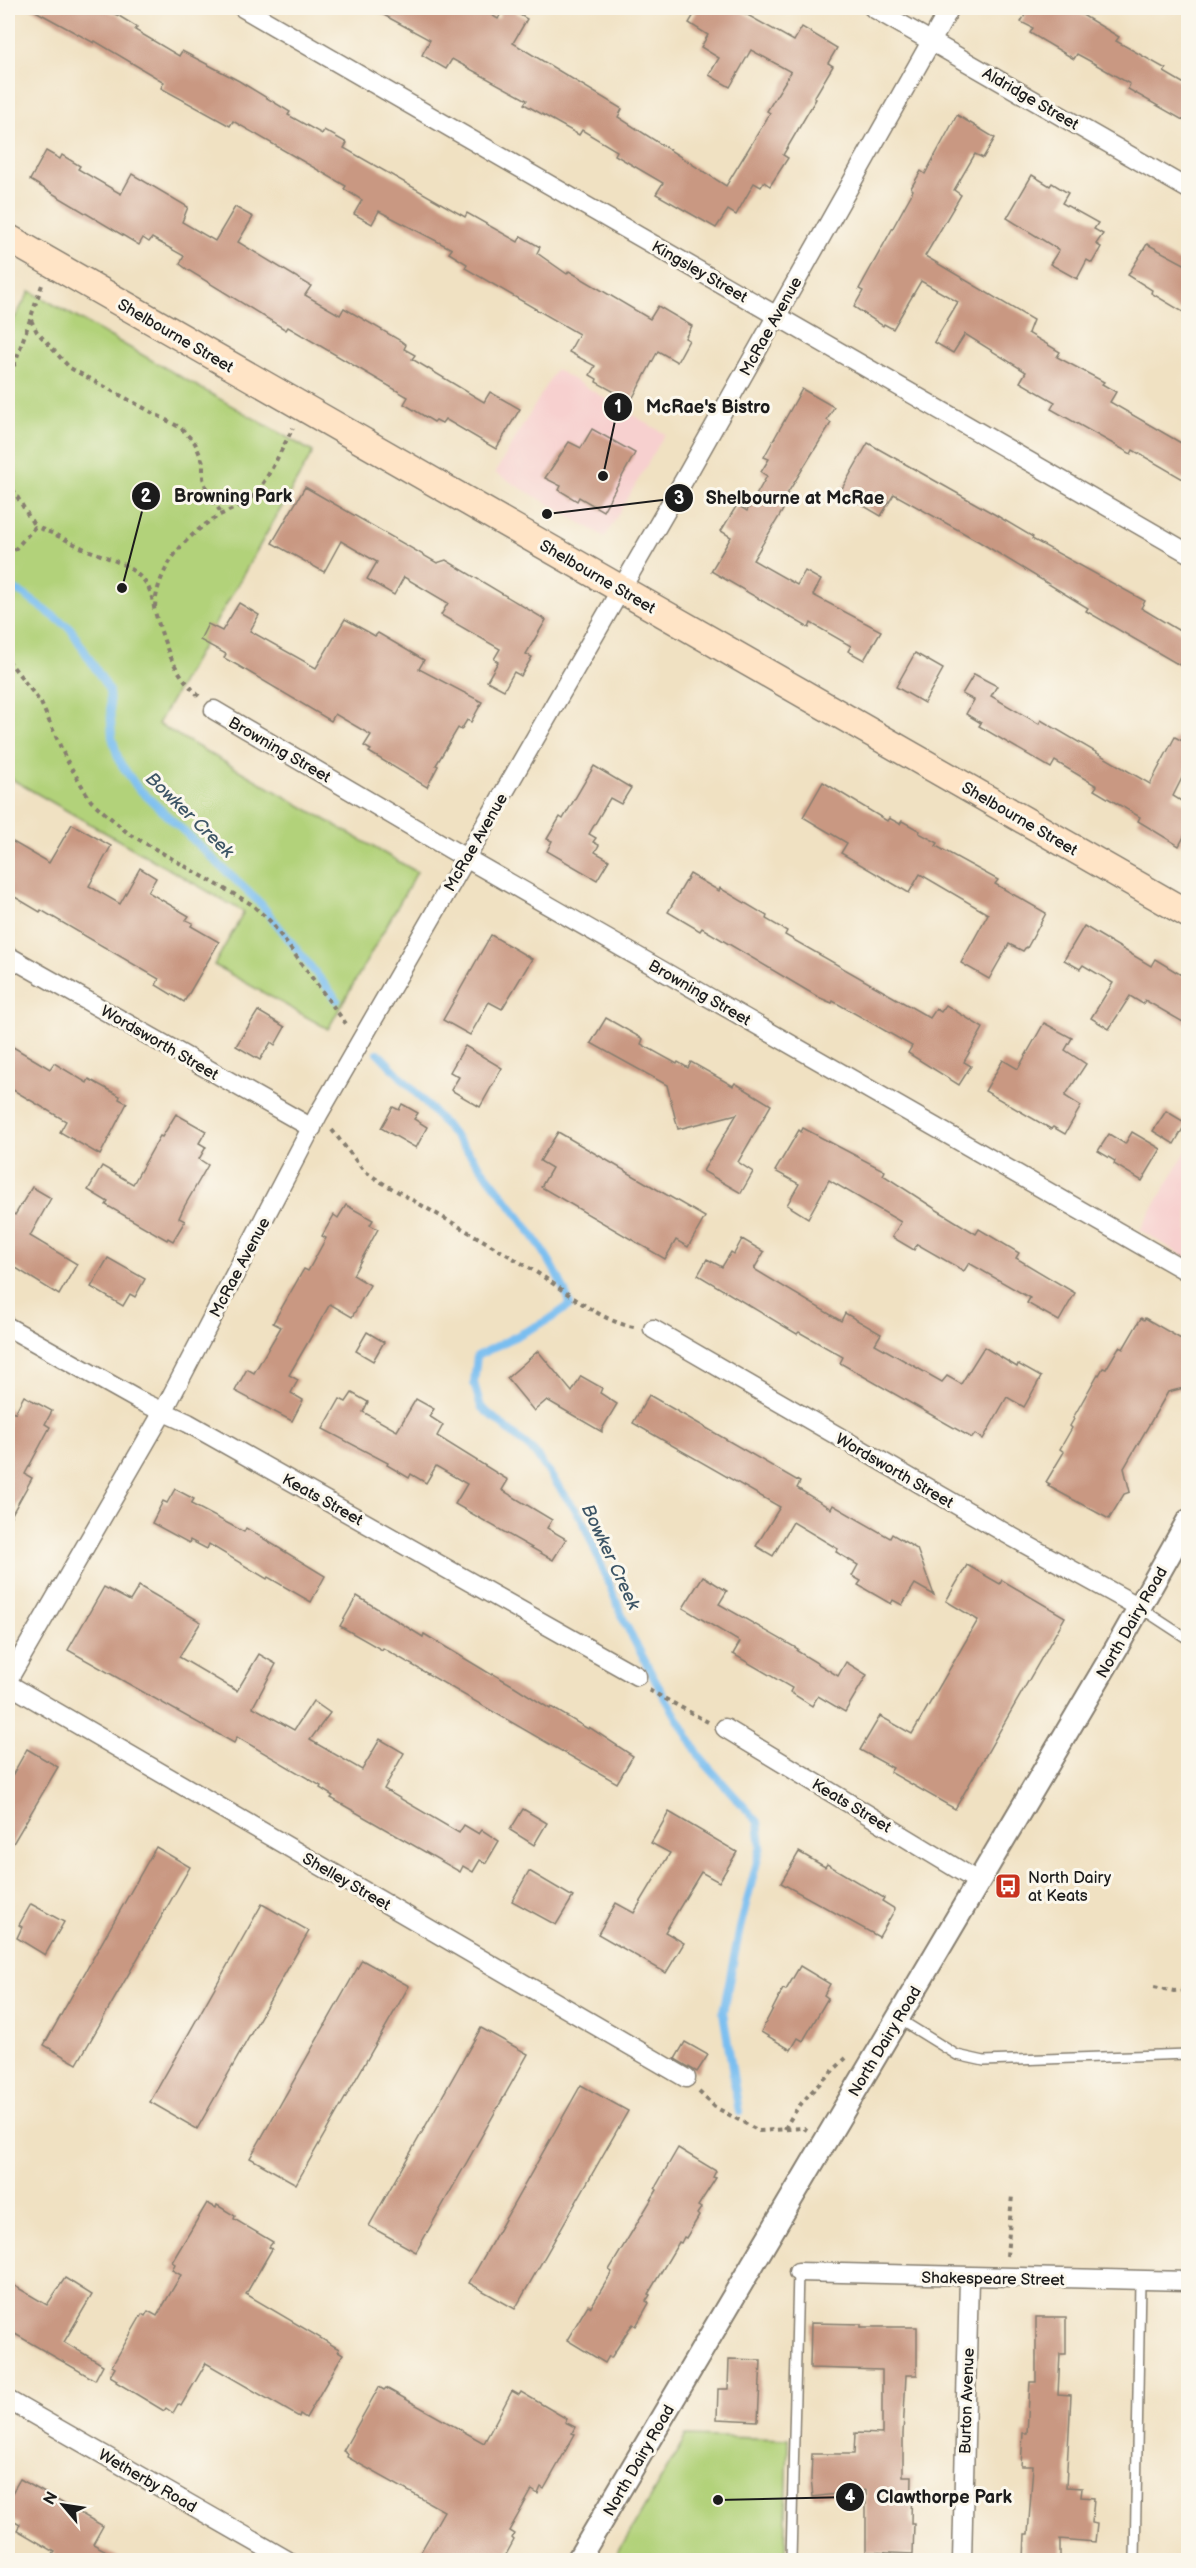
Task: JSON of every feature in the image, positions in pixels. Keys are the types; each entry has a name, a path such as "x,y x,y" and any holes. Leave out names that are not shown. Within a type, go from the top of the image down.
{"main road":[{"name":"Shelbourne Street","path":"8,238 1188,914"}],"street":[{"name":"Kingsley Street","path":"243,8 1188,553"},
{"name":"Aldridge Street","path":"873,8 1188,189"},
{"name":"McRae Avenue","path":"8,1682 163,1412 320,1127 360,1042 950,8"},
{"name":"Browning Street","path":"214,710 465,858 1188,1272"},
{"name":"Wordsworth Street","path":"8,956 320,1127"},
{"name":"Keats Street","path":"8,1327 138,1400 188,1423 641,1682"},
{"name":"Wordsworth Street","path":"653,1329 998,1529 1139,1607"},
{"name":"North Dairy Road","path":"578,2560 979,1882 1188,1521"},
{"name":"Shelley Street","path":"8,1682 686,2078"},
{"name":"Keats Street","path":"725,1728 979,1882"},
{"name":"Shakespeare Street","path":"798,2272 969,2278 1188,2281"},
{"name":"Burton Avenue","path":"962,2560 969,2278"},
{"name":"Wetherby Road","path":"8,2400 287,2560"}],"lane":[{"path":"1139,1607 1188,1639"},
{"path":"897,2018 957,2055 984,2061 1188,2054"},
{"path":"791,2560 798,2272"},
{"path":"1135,2560 1140,2281"}],"path":[{"path":"8,383 22,338 32,320 38,292 54,265"},
{"path":"32,320 37,332 70,368 181,428 195,443 203,462 203,478 207,491 222,514"},
{"path":"155,610 156,592 161,577 177,552 198,530 222,514 240,507 253,496 304,408"},
{"path":"8,481 35,527 59,534 86,549 126,566 146,584 168,652 182,680 214,710"},
{"path":"8,556 35,527"},
{"path":"8,660 41,703 66,759 91,801 129,834 241,898 270,921 360,1042"},
{"path":"320,1127 364,1171 556,1284 601,1314 624,1325 653,1329"},
{"path":"641,1682 704,1721"},
{"path":"1154,1987 1174,1992 1188,1990"},
{"path":"784,2130 793,2112 807,2095 846,2058"},
{"path":"686,2078 715,2107 759,2131 804,2128 825,2140"},
{"path":"1007,2257 1012,2195"}],"shaded area":[{"path":"556,369 665,434 605,537 495,473"},
{"path":"1188,1148 1188,1259 1140,1230"}],"green space":[{"path":"30,291 313,452 158,724 417,872 328,1029 214,965 244,912 8,777 8,330"},
{"path":"686,2436 788,2439 785,2560 614,2560"}],"building":[{"path":"30,8 101,8 119,16 137,27 135,30 179,56 182,51 239,81 290,112 288,115 322,134 324,130 347,143 344,148 465,217 467,213 518,242 521,236 540,247 537,253 567,274 569,271 650,319 658,306 692,326 685,338 689,340 677,362 658,351 631,401 596,382 597,379 590,375 595,366 569,352 579,334 465,268 467,264 449,253 452,249 379,211 372,224 354,214 362,200 344,189 346,186 233,121 230,126 161,88 164,82 95,41 94,43"},
{"path":"371,8 480,8 498,19 504,8 508,8 527,19 513,43 622,109 618,117 726,186 770,113 767,111 791,72 751,50 730,87 709,75 719,58 701,47 708,35 689,23 698,8 735,8 794,41 802,27 837,48 828,63 833,66 783,155 788,158 770,186 764,182 761,187 754,183 736,215 728,210 716,228 656,194 663,183 615,155 617,151 582,130 579,135 524,104 527,100 452,59 446,69 422,55 430,40"},
{"path":"1029,8 1071,8 1119,37 1116,41 1166,69 1164,72 1188,86 1188,123 1128,89 1130,84 1088,60 1077,54 1074,59 1030,33 1033,28 1021,22"},
{"path":"957,115 995,138 983,158 975,154 954,190 961,195 925,256 1033,320 1028,333 1060,352 1057,357 1104,382 1102,384 1116,392 1110,402 1188,447 1188,482 1133,450 1131,454 1051,409 1055,402 1020,382 1026,372 965,334 953,353 934,342 958,302 921,281 893,329 884,324 883,326 854,307 863,291 859,289 911,195 913,190 911,188 921,171 925,174"},
{"path":"46,151 60,159 62,155 80,166 78,169 121,194 132,174 188,207 182,222 215,241 235,207 253,217 238,242 311,286 305,295 340,315 344,308 401,341 406,345 404,349 415,355 412,359 484,402 490,392 520,409 496,449 445,419 442,423 436,420 434,422 404,404 408,397 288,327 286,330 188,270 180,264 184,256 152,238 149,242 143,238 139,245 30,180"},
{"path":"1032,175 1068,193 1062,203 1098,223 1094,229 1103,234 1096,244 1101,247 1092,263 1087,260 1077,279 1050,264 1059,250 1007,218"},
{"path":"1147,244 1188,266 1188,315 1151,293 1152,290 1128,275"},
{"path":"802,389 834,407 827,420 831,423 779,507 783,510 753,560 797,585 805,571 821,580 813,595 881,631 864,660 848,651 851,646 811,623 809,628 711,571 731,537 721,531 737,505 747,511 767,476 761,472 769,459 764,457"},
{"path":"592,429 635,453 603,511 579,497 577,501 559,490 561,486 545,478 569,442 581,448"},
{"path":"868,443 994,514 1033,537 1032,539 1145,601 1141,608 1188,636 1188,670 1086,611 1088,608 978,541 894,494 881,516 840,492"},
{"path":"305,487 437,563 446,560 546,620 526,654 532,657 521,676 514,672 504,690 487,681 498,662 494,659 500,649 441,615 448,603 404,577 394,595 367,579 377,562 341,541 324,572 272,543"},
{"path":"239,603 259,615 250,631 316,668 345,619 375,636 378,633 424,660 419,669 482,702 471,722 467,720 461,730 458,728 436,765 438,766 427,787 369,752 371,750 364,746 371,735 335,714 331,721 224,658 226,654 200,640 208,624 222,631"},
{"path":"915,653 943,669 924,703 896,687"},
{"path":"974,674 997,686 991,696 1039,724 1041,720 1150,784 1175,737 1188,744 1188,766 1173,796 1188,805 1188,829 1179,846 1138,821 1140,817 1094,790 1097,786 1055,761 1051,768 979,726 981,723 966,714 974,700 962,694"},
{"path":"594,766 631,788 621,804 610,798 589,834 596,838 593,842 599,845 595,852 609,860 597,880 547,851 552,841 547,839 560,817 563,819"},
{"path":"823,782 887,821 889,818 900,824 902,821 920,831 919,833 938,843 936,846 998,880 995,884 1046,913 1027,948 1023,951 1009,944 989,979 961,963 988,914 920,874 909,893 841,853 847,843 803,817"},
{"path":"72,824 111,846 89,886 120,904 140,868 156,878 148,892 189,916 186,920 193,923 191,926 219,942 184,1002 156,985 159,979 8,893 8,839 49,863"},
{"path":"690,874 719,891 720,888 767,916 766,919 787,931 785,935 930,1018 936,1009 941,1012 946,1005 983,1028 964,1062 971,1066 959,1085 908,1053 912,1046 833,1001 832,1003 818,997 702,928 700,931 668,912"},
{"path":"1084,926 1151,966 1155,959 1188,979 1188,1025 1145,1000 1143,1004 1130,996 1109,1029 1091,1018 1113,983 1083,965 1080,969 1064,960"},
{"path":"491,935 532,959 502,1009 489,1002 470,1035 443,1020"},
{"path":"258,1011 285,1027 275,1045 271,1042 260,1060 236,1046"},
{"path":"606,1018 643,1039 641,1044 677,1064 678,1062 688,1068 691,1062 733,1086 735,1083 771,1105 738,1162 753,1172 741,1193 703,1171 737,1114 678,1129 667,1085 591,1043"},
{"path":"1044,1023 1072,1038 1065,1050 1086,1064 1065,1096 1081,1106 1065,1134 1053,1127 1051,1129 985,1091 1003,1060 1018,1069"},
{"path":"8,1044 50,1069 54,1063 87,1083 89,1079 120,1096 119,1099 127,1103 100,1155 60,1132 66,1121 8,1087"},
{"path":"465,1046 502,1068 480,1107 451,1090 459,1077 450,1072"},
{"path":"402,1104 418,1113 414,1119 427,1127 416,1148 381,1128 393,1107 399,1110"},
{"path":"1166,1111 1186,1123 1174,1144 1153,1131"},
{"path":"176,1114 206,1131 199,1143 206,1147 199,1159 208,1165 184,1207 179,1218 185,1221 173,1241 168,1238 167,1240 106,1205 108,1202 88,1190 102,1166 133,1184 160,1136 162,1137"},
{"path":"803,1128 885,1171 883,1175 937,1210 976,1234 979,1229 1019,1253 1016,1258 1075,1293 1059,1321 1027,1303 1030,1298 969,1263 964,1271 917,1244 914,1250 892,1237 901,1222 829,1180 808,1218 787,1205 799,1184 775,1171 799,1130 801,1132"},
{"path":"558,1132 705,1217 688,1247 676,1240 665,1259 541,1187 552,1168 540,1161"},
{"path":"1132,1132 1161,1149 1142,1181 1098,1151 1109,1134 1125,1144"},
{"path":"32,1187 51,1198 30,1236 77,1264 59,1295 8,1263 8,1210 15,1215"},
{"path":"346,1205 373,1220 370,1225 378,1229 353,1275 370,1285 352,1317 330,1304 289,1375 298,1380 291,1393 303,1400 292,1421 235,1391 247,1369 254,1373 281,1327 273,1323 304,1269 308,1271 326,1238 322,1236 334,1215 338,1218"},
{"path":"742,1239 764,1252 754,1269 841,1321 845,1313 881,1334 875,1344 942,1382 947,1376 961,1384 984,1347 1017,1367 1018,1364 1041,1377 1024,1407 1007,1397 983,1439 975,1434 972,1438 840,1363 843,1357 799,1332 797,1334 698,1275 707,1259 722,1267 731,1252 734,1254"},
{"path":"108,1258 145,1279 135,1297 130,1294 123,1306 91,1287"},
{"path":"1141,1318 1144,1320 1145,1318 1188,1343 1188,1387 1168,1392 1124,1468 1130,1492 1124,1494 1109,1519 1048,1486 1050,1484 1046,1482 1064,1452 1060,1449 1072,1428 1070,1426 1073,1418 1098,1374 1103,1368 1106,1369 1119,1347 1123,1349"},
{"path":"367,1332 384,1342 373,1361 356,1351"},
{"path":"538,1351 572,1392 581,1376 602,1388 600,1393 617,1404 602,1432 547,1400 534,1411 507,1378"},
{"path":"352,1393 368,1402 363,1412 397,1431 416,1399 434,1409 429,1416 443,1425 437,1436 508,1480 502,1490 552,1520 547,1528 566,1539 553,1560 455,1504 467,1484 436,1466 426,1483 411,1474 409,1478 387,1465 388,1463 323,1429 340,1399 346,1402"},
{"path":"649,1395 800,1482 797,1488 831,1509 833,1505 890,1538 892,1534 917,1549 934,1595 915,1584 902,1605 893,1600 891,1604 858,1585 861,1581 852,1576 858,1565 836,1552 838,1549 793,1522 773,1556 756,1546 780,1507 633,1423"},
{"path":"24,1396 52,1411 45,1424 50,1427 25,1474 32,1478 8,1521 8,1408 15,1413"},
{"path":"175,1489 194,1499 191,1504 244,1532 246,1528 325,1576 311,1602 209,1544 207,1549 190,1540 189,1543 152,1523 163,1501 167,1503"},
{"path":"967,1565 1000,1584 1002,1580 1065,1617 955,1809 890,1772 893,1768 860,1750 880,1716 912,1734 978,1620 946,1601"},
{"path":"703,1576 727,1591 719,1604 798,1649 797,1651 838,1676 846,1662 867,1675 845,1712 818,1696 812,1706 790,1692 792,1688 733,1654 740,1642 683,1608"},
{"path":"139,1586 201,1622 179,1657 237,1691 259,1654 276,1664 253,1707 294,1730 313,1701 330,1713 310,1740 362,1770 380,1739 404,1753 384,1789 459,1833 464,1825 479,1834 482,1830 499,1841 486,1863 480,1860 473,1872 463,1866 460,1872 331,1798 333,1796 320,1788 321,1786 237,1737 234,1743 68,1650 104,1587 130,1601"},
{"path":"357,1596 423,1637 424,1634 550,1709 551,1707 588,1729 589,1727 633,1756 617,1783 383,1648 382,1650 340,1626"},
{"path":"27,1749 58,1767 8,1852 8,1783"},
{"path":"523,1809 547,1823 534,1845 510,1830"},
{"path":"669,1812 737,1852 719,1882 701,1872 665,1932 684,1943 666,1973 598,1934 616,1903 634,1913 670,1853 651,1843"},
{"path":"156,1847 190,1867 77,2064 44,2045"},
{"path":"799,1852 825,1867 827,1864 884,1898 882,1901 895,1909 879,1937 781,1883"},
{"path":"529,1871 573,1897 556,1925 512,1901"},
{"path":"31,1904 64,1922 45,1955 17,1938 22,1927 19,1925"},
{"path":"262,1904 309,1931 197,2129 150,2102"},
{"path":"362,1960 409,1986 296,2184 250,2158"},
{"path":"800,1966 830,1984 824,1995 828,1998 803,2041 798,2038 791,2050 761,2032 783,1989 786,1990"},
{"path":"481,2028 528,2054 416,2252 369,2226"},
{"path":"685,2042 708,2055 697,2072 675,2059"},
{"path":"581,2085 628,2111 515,2309 469,2283"},
{"path":"678,2148 716,2171 713,2177 716,2178 698,2206 701,2208 697,2214 699,2216 686,2238 684,2237 681,2243 679,2242 648,2294 650,2295 646,2301 649,2303 636,2326 633,2324 611,2358 609,2356 605,2363 567,2340 588,2305 591,2307 612,2272 609,2270 657,2190 655,2188"},
{"path":"207,2203 216,2208 217,2205 235,2216 234,2219 273,2242 269,2247 272,2249 246,2294 339,2349 338,2351 343,2354 306,2418 300,2414 299,2417 206,2363 181,2406 178,2404 173,2413 166,2408 164,2411 110,2376 115,2368 112,2366 142,2314 145,2316 148,2311 157,2316 181,2275 172,2270 175,2264 172,2262"},
{"path":"65,2278 92,2295 64,2342 103,2365 95,2380 8,2330 8,2282 47,2305"},
{"path":"1036,2317 1066,2317 1066,2354 1060,2354 1058,2394 1071,2395 1066,2487 1082,2488 1081,2497 1094,2498 1092,2523 1097,2524 1095,2542 1060,2539 1060,2560 1024,2560 1033,2466 1021,2466 1023,2433 1027,2433 1030,2382 1036,2382"},
{"path":"811,2323 861,2324 861,2327 917,2327 917,2375 906,2375 903,2434 903,2476 912,2476 913,2554 866,2552 866,2490 813,2497 812,2454 854,2454 855,2433 882,2434 882,2370 810,2368"},
{"path":"729,2359 761,2360 758,2421 717,2419 718,2389 728,2389"},
{"path":"379,2387 384,2390 386,2388 484,2443 512,2391 519,2395 521,2392 567,2419 565,2422 575,2427 572,2433 575,2434 544,2489 541,2487 538,2494 532,2490 509,2531 514,2534 512,2538 514,2540 503,2560 416,2560 444,2511 347,2457 348,2454 343,2451"},
{"path":"20,2479 103,2526 93,2544 123,2560 49,2560 55,2552 17,2530 20,2524 8,2517 8,2500"}],"waterway":[{"name":"Bowker Creek","path":"8,587 23,594 70,628 109,690 112,737 119,761 137,787 261,904 337,1000"},
{"name":"Bowker Creek","path":"378,1053 444,1124 506,1199 551,1263 570,1305 550,1319 477,1356 474,1383 481,1407 534,1452 582,1519 626,1625 656,1682 702,1760 758,1822 761,1846 740,1928 723,2012 739,2112"}],"place":[{"name":"McRae's Bistro","path":"603,476"},
{"name":"Shelbourne at McRae","path":"547,514"},
{"name":"Browning Park","path":"122,588"},
{"name":"North Dairy at Keats","path":"1008,1886"},
{"name":"Clawthorpe Park","path":"718,2500"}]}
